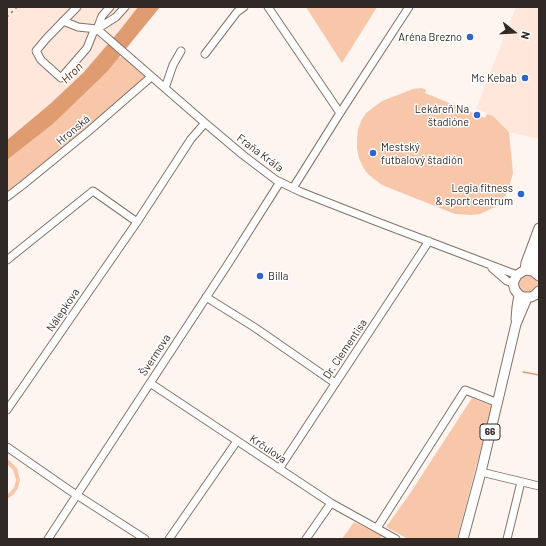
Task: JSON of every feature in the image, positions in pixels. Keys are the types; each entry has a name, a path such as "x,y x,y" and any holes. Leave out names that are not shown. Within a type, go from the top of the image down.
{"main road":[{"path":"525,275 526,263 539,228"},
{"path":"525,275 535,257 539,241"},
{"name":"66","path":"525,275 515,290 532,296"},
{"name":"66","path":"463,539 498,403 516,324 517,307 532,296"}],"street":[{"path":"77,7 36,51 41,60 61,78 87,48 93,33 116,17 125,7"},
{"path":"97,29 102,16 110,7"},
{"path":"205,54 237,12 244,7"},
{"path":"268,7 340,113"},
{"path":"292,188 409,7"},
{"path":"63,21 78,27 97,29"},
{"name":"Fraňa Kráľa","path":"97,29 243,155 280,182 485,263 525,275"},
{"path":"165,88 173,65 181,50"},
{"name":"Hronská","path":"7,197 72,145 152,77"},
{"name":"Nálepkova","path":"7,410 137,222 191,140 205,123"},
{"name":"Švermova","path":"48,539 280,182"},
{"path":"7,260 93,191 137,222"},
{"name":"Dr. Clementisa","path":"279,469 429,241"},
{"path":"206,297 254,327 335,383"},
{"name":"Krčulova","path":"150,383 331,503 396,539"},
{"path":"377,528 465,390 498,403"},
{"path":"169,539 237,441"},
{"path":"7,447 145,539"},
{"path":"481,472 539,486"},
{"path":"507,539 522,482"},
{"path":"306,539 331,503"}],"shaded area":[{"path":"7,7 138,7 83,73 50,104 7,140"},
{"path":"138,7 160,7 107,72 53,124 7,160 7,140 50,104 83,73"},
{"path":"306,7 377,7 342,63"},
{"path":"516,7 539,7 539,139 509,132 493,116 476,109"},
{"path":"128,55 151,77 7,197 7,160 53,124 107,72 118,58"},
{"name":"Mestský futbalový štadión","path":"422,88 426,90 425,93 485,118 487,114 493,116 509,132 513,173 508,191 497,206 480,214 455,214 382,185 367,173 363,167 357,149 357,139 361,121 366,113 382,101 413,89"},
{"path":"529,274 537,279 538,288 528,294 520,291 518,282 523,275"},
{"path":"472,398 492,406 457,539 408,539 386,527 409,495"},
{"path":"7,459 17,468 20,480 16,491 7,499 7,495 14,488 16,480 13,470 7,464"},
{"path":"354,522 382,536 380,539 342,539"}],"waterway":[{"path":"523,372 539,375"}],"railway":[{"path":"7,17 17,7"}],"place":[{"name":"Aréna Brezno","path":"470,37"},
{"name":"Mc Kebab","path":"525,78"},
{"name":"Lekáreň Na štadióne","path":"477,115"},
{"name":"Mestský futbalový štadión","path":"373,153"},
{"name":"Legia fitness & sport centrum","path":"521,194"},
{"name":"Billa","path":"260,276"}],"water label":[{"name":"Hron","path":"72,73"}]}
